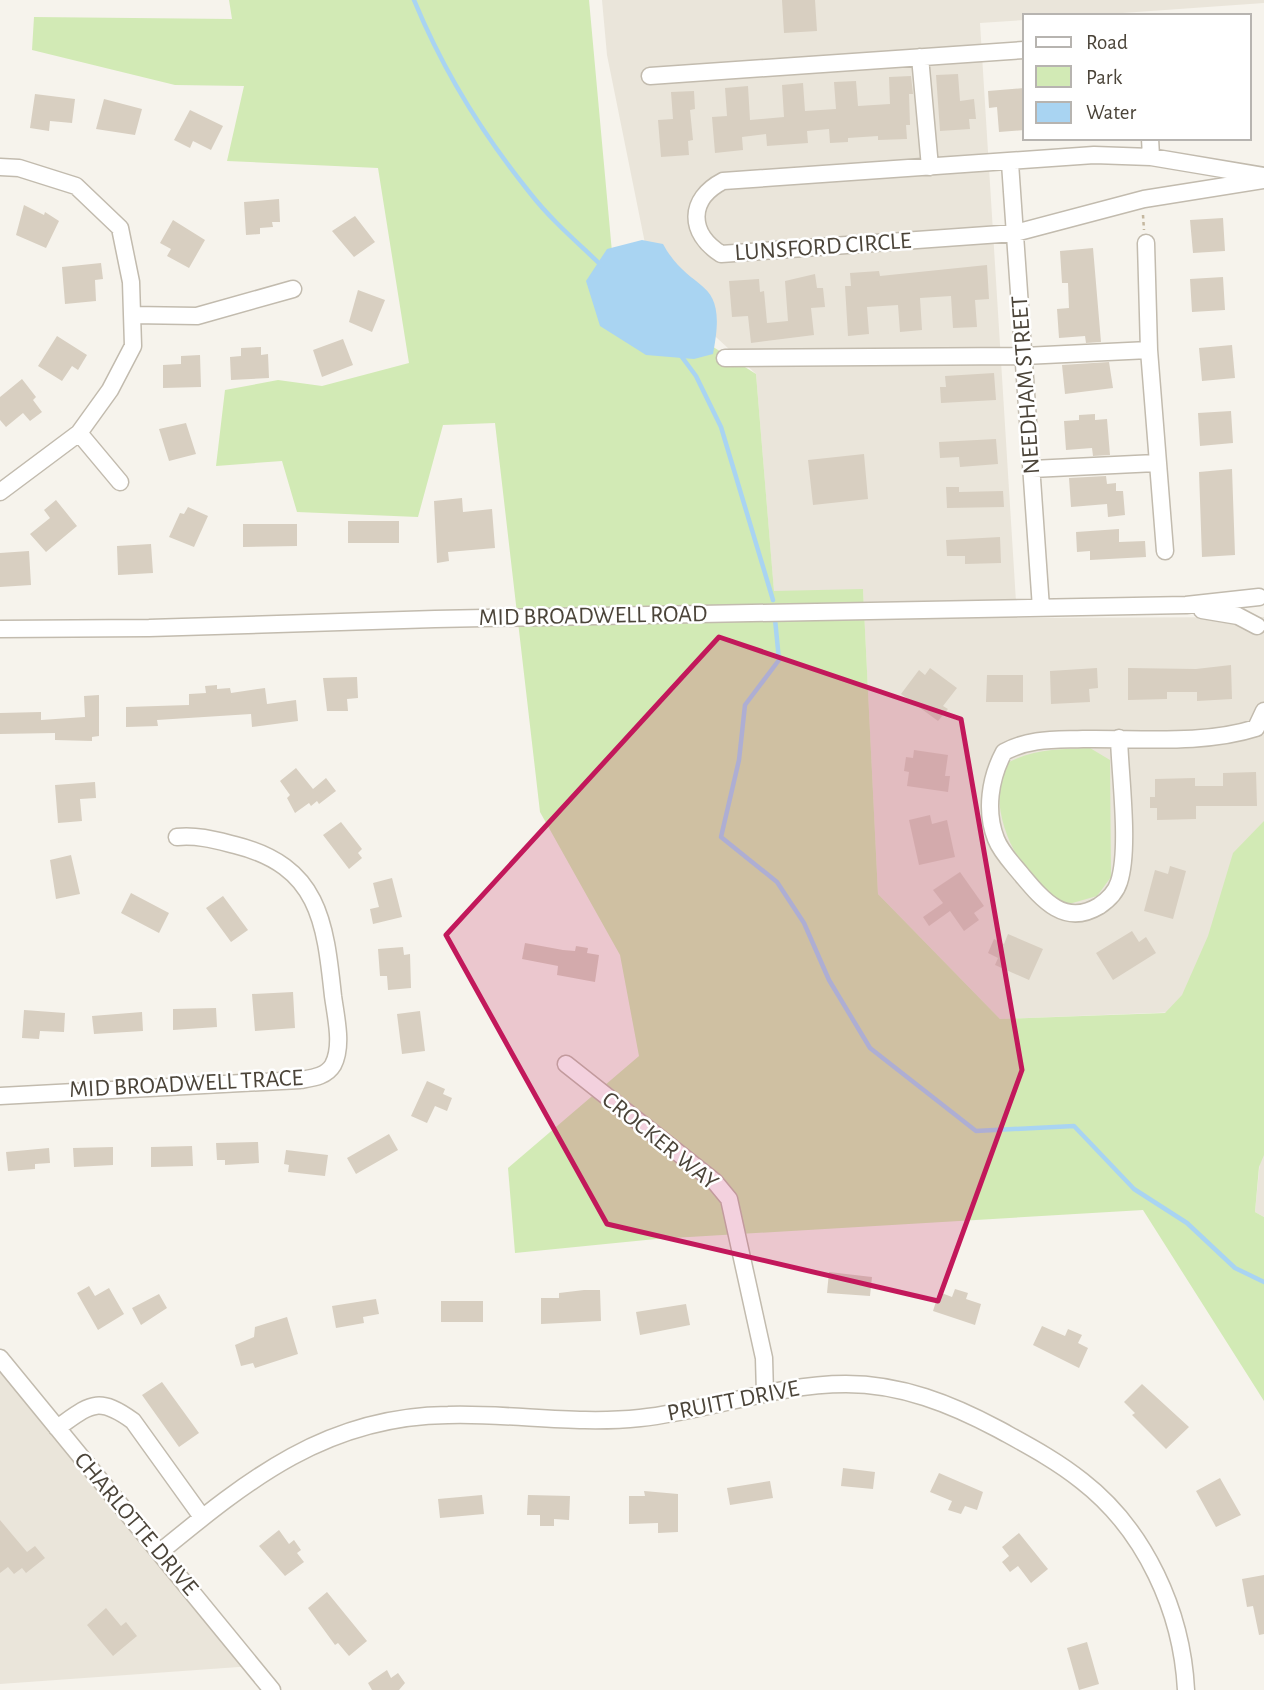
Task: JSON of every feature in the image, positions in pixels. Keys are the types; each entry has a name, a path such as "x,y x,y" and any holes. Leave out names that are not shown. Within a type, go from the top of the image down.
{"street":[{"path":"650,76 1023,50"},
{"path":"920,57 930,167"},
{"path":"1150,140 1151,157"},
{"name":"LUNSFORD CIRCLE","path":"1094,155 1151,157 1264,178 1141,200 1015,233 721,254 705,244 697,227 696,209 710,188 723,180 1010,163 1094,155"},
{"name":"NEEDHAM STREET","path":"1010,163 1041,608"},
{"path":"0,167 19,168 76,187 120,228 131,282 133,346 110,390 79,433 0,492"},
{"path":"1146,243 1149,350 1165,551"},
{"path":"132,316 197,316 293,289"},
{"path":"725,358 1024,356 1149,350"},
{"path":"79,433 120,482"},
{"path":"1032,468 1156,463"},
{"path":"1261,630 1254,609 1262,594"},
{"name":"MID BROADWELL ROAD","path":"0,629 1186,605 1262,594"},
{"name":"MID BROADWELL ROAD","path":"1186,605 1238,616 1261,630"},
{"path":"1119,738 1123,855 1119,884 1109,899 1085,912 1070,914 1056,911 1043,901 996,839 990,814 994,773 1004,752 1031,741 1119,738 1230,736 1256,727 1264,710"},
{"name":"MID BROADWELL TRACE","path":"0,1096 300,1080 323,1074 333,1065 338,1043 326,936 316,903 286,867 271,856 196,835 177,837"},
{"name":"CROCKER WAY","path":"566,1063 715,1182 729,1199 746,1266 764,1358 765,1394"},
{"name":"CHARLOTTE DRIVE","path":"0,1357 272,1690"},
{"name":"PRUITT DRIVE","path":"160,1552 270,1467 316,1443 365,1427 410,1418 448,1415 638,1419 765,1394 835,1385 893,1388 931,1398 968,1413 1048,1456 1094,1491 1137,1541 1169,1603 1179,1637 1186,1690"},
{"path":"57,1428 90,1405 102,1404 122,1413 133,1421 202,1517"}],"path":[{"path":"1141,200 1146,243"}],"highlighted area":[{"path":"719,637 961,719 1022,1070 938,1301 607,1224 446,935"}],"shaded area":[{"path":"602,0 1264,0 1264,3 1108,14 1023,14 1023,20 980,23 1017,618 1264,617 1264,1051 1205,1011 1000,1019 878,894 863,590 774,592 756,374 652,278 607,55"},
{"path":"1264,1119 1264,1217 1255,1212"},
{"path":"0,1352 253,1666 0,1684"}],"green space":[{"path":"229,0 589,0 615,285 756,374 774,591 863,589 878,894 1000,1019 1165,1013 1182,995 1208,936 1233,853 1264,821 1264,1155 1259,1167 1255,1212 1264,1217 1264,1401 1143,1210 656,1239 515,1253 508,1168 639,1056 620,955 540,812 495,423 443,425 418,517 297,512 282,461 216,466 225,390 278,380 322,386 409,363 378,168 227,161 244,86 175,85 32,50 34,17 232,19"},
{"path":"1090,748 1110,760 1111,877 1097,896 1069,904 1036,882 1011,844 999,801 1001,780 1009,762 1029,754 1048,750"}],"water":[{"path":"642,240 663,244 674,261 705,288 712,298 717,328 713,354 694,359 646,355 600,326 586,281 607,249"}],"building":[{"path":"782,0 815,0 817,31 784,33"},
{"path":"958,74 960,101 974,99 976,119 969,119 970,129 940,131 936,75"},
{"path":"911,76 913,94 909,94 910,125 906,125 907,139 878,140 878,136 848,138 848,142 830,143 829,129 807,131 808,143 767,146 766,134 742,137 743,150 715,153 712,117 727,116 725,88 748,86 750,120 784,117 782,85 803,83 805,111 836,109 834,82 856,81 858,106 890,104 889,77"},
{"path":"1023,88 1023,130 999,132 997,107 989,108 988,91"},
{"path":"694,91 695,109 690,110 693,140 688,141 689,155 661,157 658,120 673,119 671,92"},
{"path":"35,94 75,99 72,123 50,121 49,131 30,128"},
{"path":"104,99 142,109 135,135 96,129"},
{"path":"190,110 223,126 211,150 193,141 190,148 174,140"},
{"path":"279,199 280,222 272,222 273,227 260,228 260,234 246,235 244,202"},
{"path":"24,205 44,215 45,212 59,221 46,248 16,235"},
{"path":"355,216 375,242 354,257 332,231"},
{"path":"1223,218 1225,251 1193,253 1190,220"},
{"path":"173,220 205,240 189,268 167,256 171,249 160,243"},
{"path":"1093,248 1101,342 1086,343 1085,336 1059,338 1057,309 1069,308 1068,283 1062,283 1060,251"},
{"path":"101,263 103,279 95,280 96,301 65,304 62,267"},
{"path":"987,265 989,299 975,300 977,327 953,328 951,296 920,298 922,330 900,332 898,305 867,307 869,334 848,336 845,286 851,286 850,273 879,271 880,276"},
{"path":"815,274 817,288 823,288 825,307 811,308 814,335 751,343 748,316 732,317 729,281 759,279 760,292 764,291 767,323 788,321 785,281"},
{"path":"1223,277 1225,310 1192,312 1190,279"},
{"path":"358,290 385,300 372,332 349,322"},
{"path":"57,336 87,355 78,370 72,366 62,381 38,366"},
{"path":"343,339 353,365 322,377 313,350"},
{"path":"1232,345 1235,378 1202,381 1199,348"},
{"path":"261,347 261,355 268,354 269,378 231,380 230,357 241,356 241,348"},
{"path":"200,355 201,387 163,388 163,365 181,364 181,356"},
{"path":"1109,362 1113,388 1065,394 1062,365"},
{"path":"994,373 996,400 941,403 940,387 946,387 945,376"},
{"path":"22,379 36,397 33,400 42,412 30,421 23,413 6,427 0,420 0,397"},
{"path":"1231,411 1233,443 1200,446 1198,413"},
{"path":"1095,414 1095,420 1107,419 1110,455 1093,456 1092,448 1066,450 1064,421 1079,420 1079,415"},
{"path":"186,423 196,454 169,461 159,429"},
{"path":"996,439 998,464 960,467 959,457 940,458 939,442"},
{"path":"864,454 868,499 813,505 808,460"},
{"path":"1232,469 1235,555 1202,557 1199,472"},
{"path":"1106,476 1107,484 1116,483 1116,491 1123,491 1125,515 1108,517 1107,504 1071,507 1069,478"},
{"path":"946,487 959,487 959,492 1003,491 1004,507 947,508"},
{"path":"462,498 463,512 492,509 495,548 448,552 449,561 437,563 434,501"},
{"path":"56,500 77,526 46,552 30,534 50,518 44,510"},
{"path":"188,507 208,516 194,547 169,537 180,513 184,514"},
{"path":"348,521 399,521 399,543 348,543"},
{"path":"243,524 297,524 297,546 243,547"},
{"path":"1119,529 1119,542 1145,541 1146,557 1090,560 1090,551 1077,552 1076,532"},
{"path":"1000,537 1001,563 965,564 965,556 947,556 946,540"},
{"path":"151,544 153,573 118,575 117,546"},
{"path":"29,551 31,585 0,587 0,553"},
{"path":"1231,665 1232,699 1197,701 1197,692 1167,692 1167,699 1128,700 1128,668 1196,669"},
{"path":"930,668 957,688 943,706 948,709 938,721 901,694 919,670 925,675"},
{"path":"1097,668 1098,688 1089,689 1090,702 1051,704 1050,671"},
{"path":"987,675 1023,675 1023,702 986,702"},
{"path":"357,677 358,698 347,699 348,711 327,711 323,678"},
{"path":"217,685 217,689 230,688 231,693 265,688 267,704 296,700 298,721 252,727 251,714 157,720 158,726 126,727 126,707 189,705 189,694 206,693 205,686"},
{"path":"99,695 99,736 92,737 92,741 55,740 55,733 0,734 0,713 41,712 41,720 85,717 84,696"},
{"path":"914,750 948,755 945,776 950,776 948,792 907,786 909,772 904,771 906,757 913,758"},
{"path":"296,768 313,789 326,778 336,791 319,804 317,801 311,806 309,803 295,813 287,798 290,795 280,781"},
{"path":"1256,772 1257,806 1196,806 1196,819 1157,820 1157,808 1150,808 1150,797 1155,797 1155,779 1195,778 1195,786 1223,786 1223,773"},
{"path":"95,782 96,798 80,799 82,821 58,823 55,785"},
{"path":"930,815 932,824 947,820 955,857 919,865 909,820"},
{"path":"341,822 362,849 358,853 362,858 349,869 323,835"},
{"path":"71,855 80,894 56,899 50,860"},
{"path":"1170,866 1186,871 1173,919 1144,911 1155,870 1168,874"},
{"path":"960,872 984,906 974,913 979,920 964,931 950,911 929,926 923,917 943,903 933,890"},
{"path":"392,878 402,917 373,924 370,909 379,907 373,883"},
{"path":"131,893 169,913 159,933 121,913"},
{"path":"223,896 248,930 231,942 206,908"},
{"path":"1132,931 1139,942 1146,937 1156,953 1113,980 1096,953"},
{"path":"1008,934 1043,949 1029,980 995,965 998,958 988,953 994,939 1004,944"},
{"path":"525,943 575,951 576,946 588,948 587,953 599,955 595,982 557,975 558,966 522,959"},
{"path":"403,947 404,955 410,954 411,988 388,990 387,976 380,976 378,949"},
{"path":"293,992 295,1028 255,1031 252,994"},
{"path":"216,1008 217,1027 173,1030 173,1009"},
{"path":"24,1010 65,1013 64,1032 40,1031 39,1039 22,1038"},
{"path":"420,1011 425,1051 402,1054 397,1014"},
{"path":"142,1012 143,1031 94,1034 92,1016"},
{"path":"427,1081 445,1089 443,1094 452,1098 447,1111 435,1106 427,1123 411,1116"},
{"path":"389,1134 398,1150 356,1174 347,1158"},
{"path":"258,1142 259,1163 225,1165 225,1160 217,1160 216,1143"},
{"path":"192,1146 193,1166 151,1167 151,1147"},
{"path":"113,1147 113,1165 74,1167 73,1148"},
{"path":"49,1148 50,1163 35,1164 35,1169 8,1171 6,1152"},
{"path":"286,1150 328,1155 325,1176 288,1172 289,1165 284,1164"},
{"path":"829,1272 872,1277 870,1296 827,1293"},
{"path":"89,1286 95,1296 109,1288 124,1314 98,1330 77,1293"},
{"path":"955,1289 968,1293 966,1299 981,1304 975,1325 933,1311 939,1292 952,1297"},
{"path":"600,1290 601,1321 541,1324 541,1298 559,1298 559,1293"},
{"path":"159,1294 167,1308 141,1325 132,1308"},
{"path":"376,1299 379,1314 363,1317 364,1323 336,1328 332,1306"},
{"path":"441,1301 483,1301 483,1322 441,1322"},
{"path":"686,1304 690,1325 640,1335 636,1312"},
{"path":"287,1317 298,1354 255,1368 253,1363 241,1366 235,1345 254,1337 255,1327"},
{"path":"1042,1326 1065,1336 1068,1329 1082,1335 1078,1343 1088,1348 1079,1368 1033,1345"},
{"path":"162,1382 199,1433 179,1447 142,1395"},
{"path":"1142,1384 1189,1427 1166,1449 1132,1415 1135,1413 1124,1402"},
{"path":"843,1468 875,1472 873,1489 841,1486"},
{"path":"939,1473 983,1492 977,1510 965,1506 961,1514 948,1510 952,1501 930,1492"},
{"path":"1220,1478 1241,1515 1216,1527 1196,1491"},
{"path":"770,1481 773,1498 730,1505 727,1488"},
{"path":"644,1491 678,1494 678,1532 658,1533 658,1523 629,1524 629,1496 645,1496"},
{"path":"482,1495 484,1514 440,1518 438,1499"},
{"path":"528,1495 570,1496 569,1520 554,1519 554,1526 540,1526 540,1515 527,1515"},
{"path":"0,1520 27,1552 35,1546 45,1558 26,1573 22,1568 14,1574 8,1567 0,1573"},
{"path":"279,1530 289,1544 294,1540 301,1550 297,1553 304,1562 285,1576 259,1546"},
{"path":"1019,1533 1048,1569 1031,1583 1018,1566 1010,1572 1002,1562 1009,1556 1002,1547"},
{"path":"1264,1575 1264,1634 1259,1635 1253,1606 1247,1607 1242,1579"},
{"path":"327,1592 367,1641 349,1656 338,1643 335,1645 308,1608"},
{"path":"106,1608 121,1626 126,1622 137,1636 113,1656 87,1625"},
{"path":"1087,1642 1099,1684 1079,1690 1067,1648"},
{"path":"387,1670 391,1678 398,1673 405,1683 399,1690 372,1690 368,1683"}],"waterway":[{"path":"414,0 437,51 496,148 530,193 564,231 602,266"},
{"path":"679,353 696,376 721,427 773,600"},
{"path":"775,619 779,660 745,705 739,760 721,837 777,882 804,923 829,980 870,1048 976,1131 1074,1126 1134,1189 1187,1223 1235,1268 1264,1282"}]}
